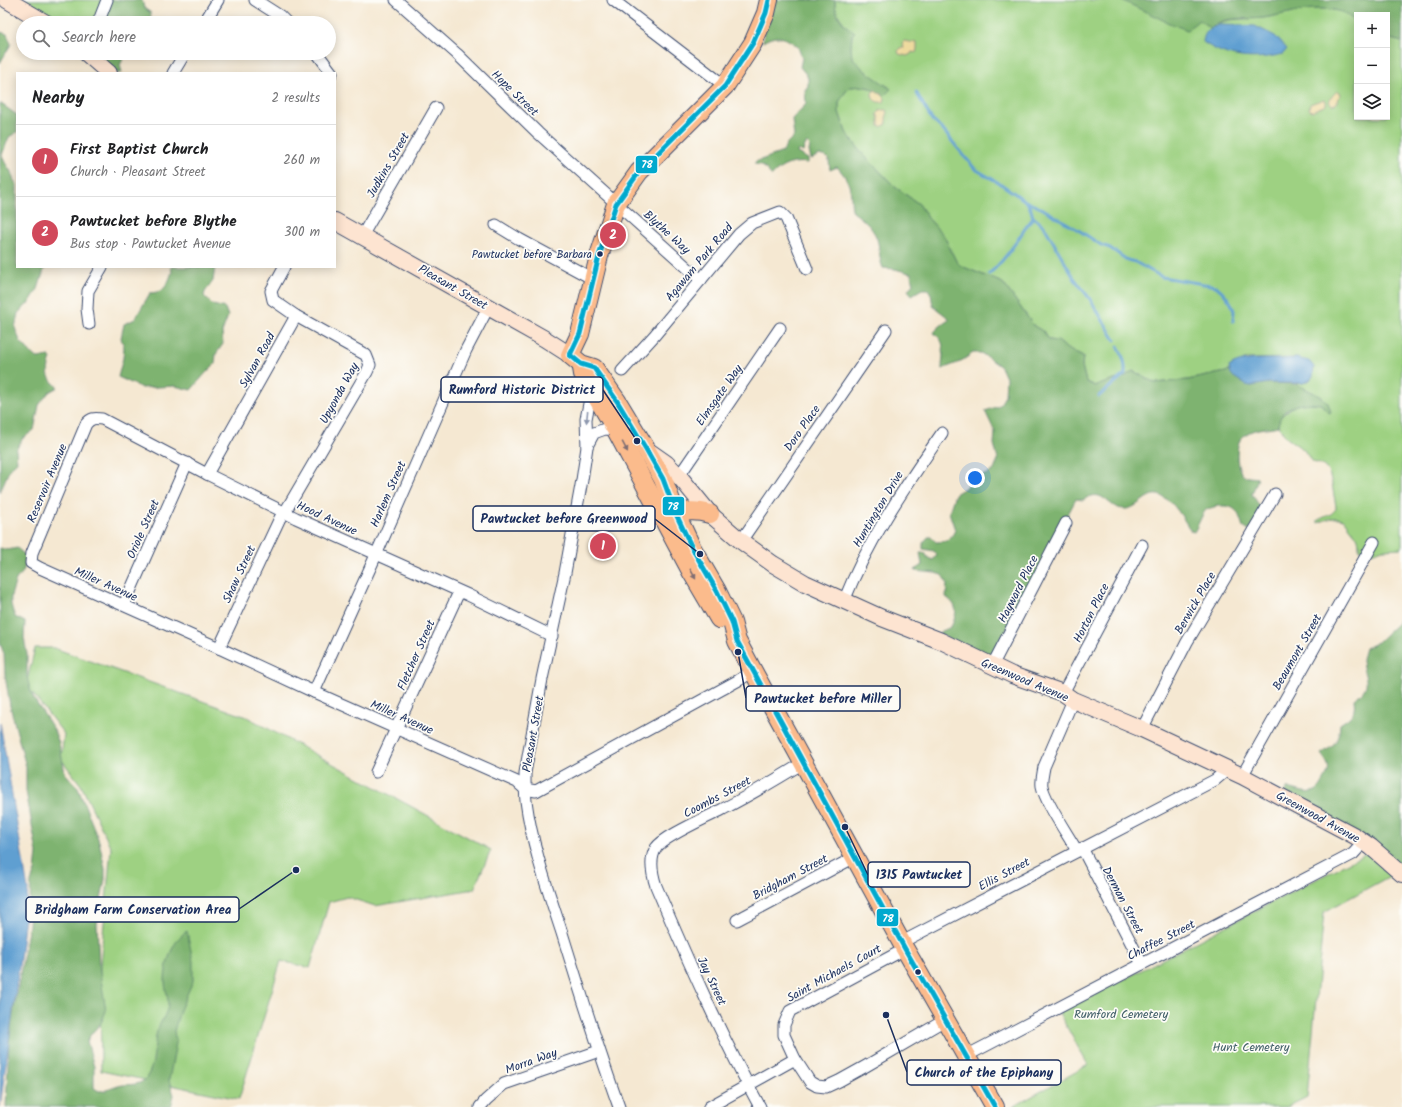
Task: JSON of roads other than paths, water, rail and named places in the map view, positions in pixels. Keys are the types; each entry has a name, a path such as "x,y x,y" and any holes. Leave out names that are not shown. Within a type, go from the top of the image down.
{"main road":[{"path":"769,0 766,13 753,44 725,86 712,101 639,172 616,204 604,236 580,334 576,359 583,374 616,430 670,517 692,548 717,591 732,622 737,640 752,671 994,1107"},
{"path":"576,359 594,368 617,401 646,449 663,479 670,517"},
{"path":"670,517 696,510 710,514"}],"street":[{"path":"7,0 34,16"},
{"path":"101,16 107,0"},
{"path":"208,16 218,0"},
{"path":"255,0 280,16"},
{"name":"Hope Street","path":"396,0 457,54 538,133 616,204"},
{"path":"614,0 725,86"},
{"path":"94,60 107,72"},
{"path":"174,72 181,60"},
{"path":"322,60 331,72"},
{"name":"Judkins Street","path":"362,236 436,108"},
{"name":"Blythe Way","path":"616,204 701,280"},
{"name":"Agawam Park Road","path":"622,372 739,234 752,223 780,212 786,218 807,268"},
{"name":"Pleasant Street","path":"336,222 545,339 576,359"},
{"path":"496,225 593,279"},
{"path":"89,324 87,309 88,291 101,268"},
{"path":"283,268 271,291 271,297 296,316"},
{"name":"Harlem Street","path":"314,692 466,350 488,308"},
{"name":"Sylvan Road","path":"207,474 296,316"},
{"name":"Upyonda Way","path":"285,512 370,365 366,355 296,316"},
{"name":"Elmsgate Way","path":"679,476 780,328"},
{"name":"Doro Place","path":"741,541 886,330"},
{"name":"Pleasant Street","path":"592,388 586,419 587,447 552,636 542,679 525,773 525,788 526,800 538,858 598,1050 618,1107"},
{"name":"Hood Avenue","path":"95,418 102,419 207,474 285,512 552,636"},
{"name":"Reservoir Avenue","path":"31,563 32,553 86,424 91,419 95,418"},
{"name":"Pleasant Street","path":"587,447 594,433 605,428 616,430"},
{"name":"Huntington Drive","path":"844,601 873,541 899,495 942,433"},
{"name":"Greenwood Avenue","path":"646,449 679,476 710,514 741,541 773,564 805,583 882,618 941,641 1012,675 1142,729 1235,772 1355,836 1402,874"},
{"name":"Oriole Street","path":"124,605 187,463"},
{"name":"Berwick Place","path":"1142,729 1187,642 1274,494"},
{"name":"Shaw Street","path":"219,648 280,518 285,512"},
{"name":"Hayward Place","path":"992,666 1066,523"},
{"name":"Beaumont Street","path":"1235,772 1374,542"},
{"name":"Horton Place","path":"1068,697 1142,545"},
{"name":"Miller Avenue","path":"31,563 314,692 518,782 525,788"},
{"name":"Fletcher Street","path":"376,772 459,592"},
{"path":"525,788 536,791 732,684 752,671"},
{"name":"Derman Street","path":"1068,697 1044,768 1042,786 1046,797 1079,850 1142,964"},
{"name":"Coombs Street","path":"652,862 656,847 665,840 724,809 803,763"},
{"name":"Ellis Street","path":"904,946 1079,850 1214,780 1235,772"},
{"name":"Chaffee Street","path":"966,1056 1353,854 1364,842"},
{"name":"Bridgham Street","path":"737,920 855,857"},
{"name":"Jay Street","path":"652,862 653,876 656,886 696,979 760,1107"},
{"name":"Saint Michaels Court","path":"904,946 790,1012 784,1025 784,1035 795,1059 810,1082 817,1086 826,1087 866,1066 945,1020"},
{"name":"Morra Way","path":"480,1107 504,1084 598,1050"},
{"path":"709,1107 795,1059"}],"water":[{"path":"1219,25 1255,26 1275,36 1287,49 1283,54 1252,58 1222,52 1203,42 1208,31"},
{"path":"1296,358 1309,361 1314,367 1313,376 1310,380 1303,383 1268,383 1251,386 1246,385 1231,375 1229,367 1235,363 1243,361"},
{"path":"0,722 28,890 0,1107"}],"waterway":[{"path":"916,92 932,120 942,129 975,169 1001,184 1027,202 1043,209 1101,245 1110,248 1127,260 1135,262 1162,277 1216,286 1231,304 1234,311 1233,321"},
{"path":"1027,202 1033,217 1044,226 1074,278 1090,299 1115,340"},
{"path":"989,274 1008,254 1033,217"},
{"path":"1099,396 1125,374 1124,360 1118,346"}],"place":[{"name":"Pawtucket before Blythe","path":"613,235"},
{"name":"Pawtucket before Barbara","path":"600,254"},
{"name":"Rumford Historic District","path":"637,441"},
{"name":"First Baptist Church","path":"603,546"},
{"name":"Pawtucket before Greenwood","path":"700,554"},
{"name":"Pawtucket before Miller","path":"738,652"},
{"name":"1315 Pawtucket","path":"845,827"},
{"name":"Bridgham Farm Conservation Area","path":"296,870"},
{"name":"Church of the Epiphany","path":"886,1015"}],"park label":[{"name":"Rumford Cemetery","path":"1121,1014"},
{"name":"Hunt Cemetery","path":"1251,1047"}]}
